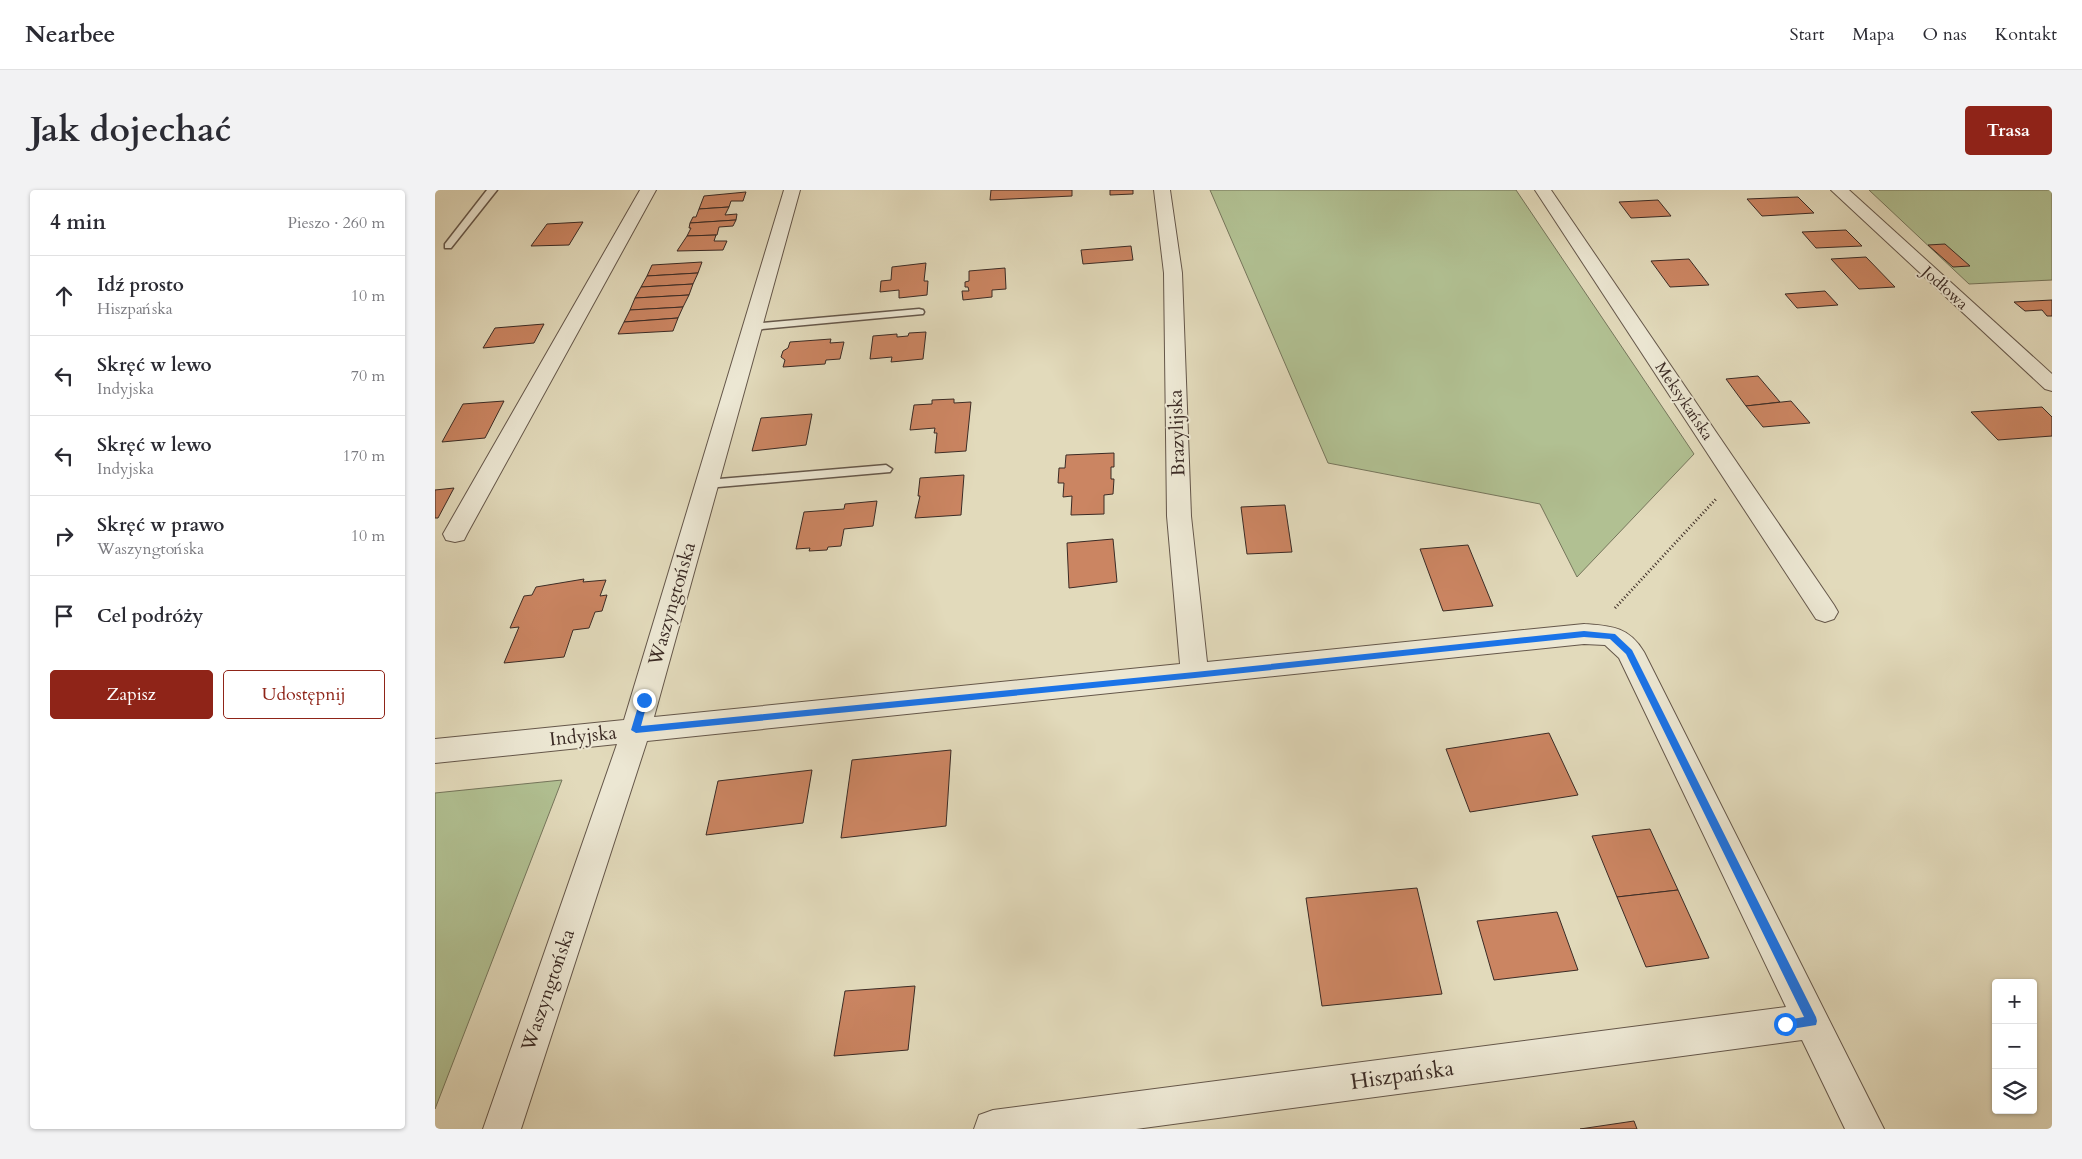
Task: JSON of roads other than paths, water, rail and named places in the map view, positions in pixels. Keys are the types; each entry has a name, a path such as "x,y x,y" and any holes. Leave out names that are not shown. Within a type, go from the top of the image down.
{"street":[{"path":"455,534 647,190"},
{"name":"Waszyngtońska","path":"502,1129 636,730 792,190"},
{"name":"Brazylijska","path":"1162,190 1173,273 1179,516 1195,675"},
{"name":"Meksykańska","path":"1543,190 1825,612"},
{"name":"Jodłowa","path":"1839,190 2052,385"},
{"name":"Indyjska","path":"435,751 1584,634 1612,636 1629,652 1812,1021"},
{"path":"1812,1021 1865,1129"},
{"name":"Hiszpańska","path":"993,1129 1812,1021"}],"lane":[{"path":"448,246 492,190"},
{"path":"752,328 919,312"},
{"path":"707,484 886,469"}]}
